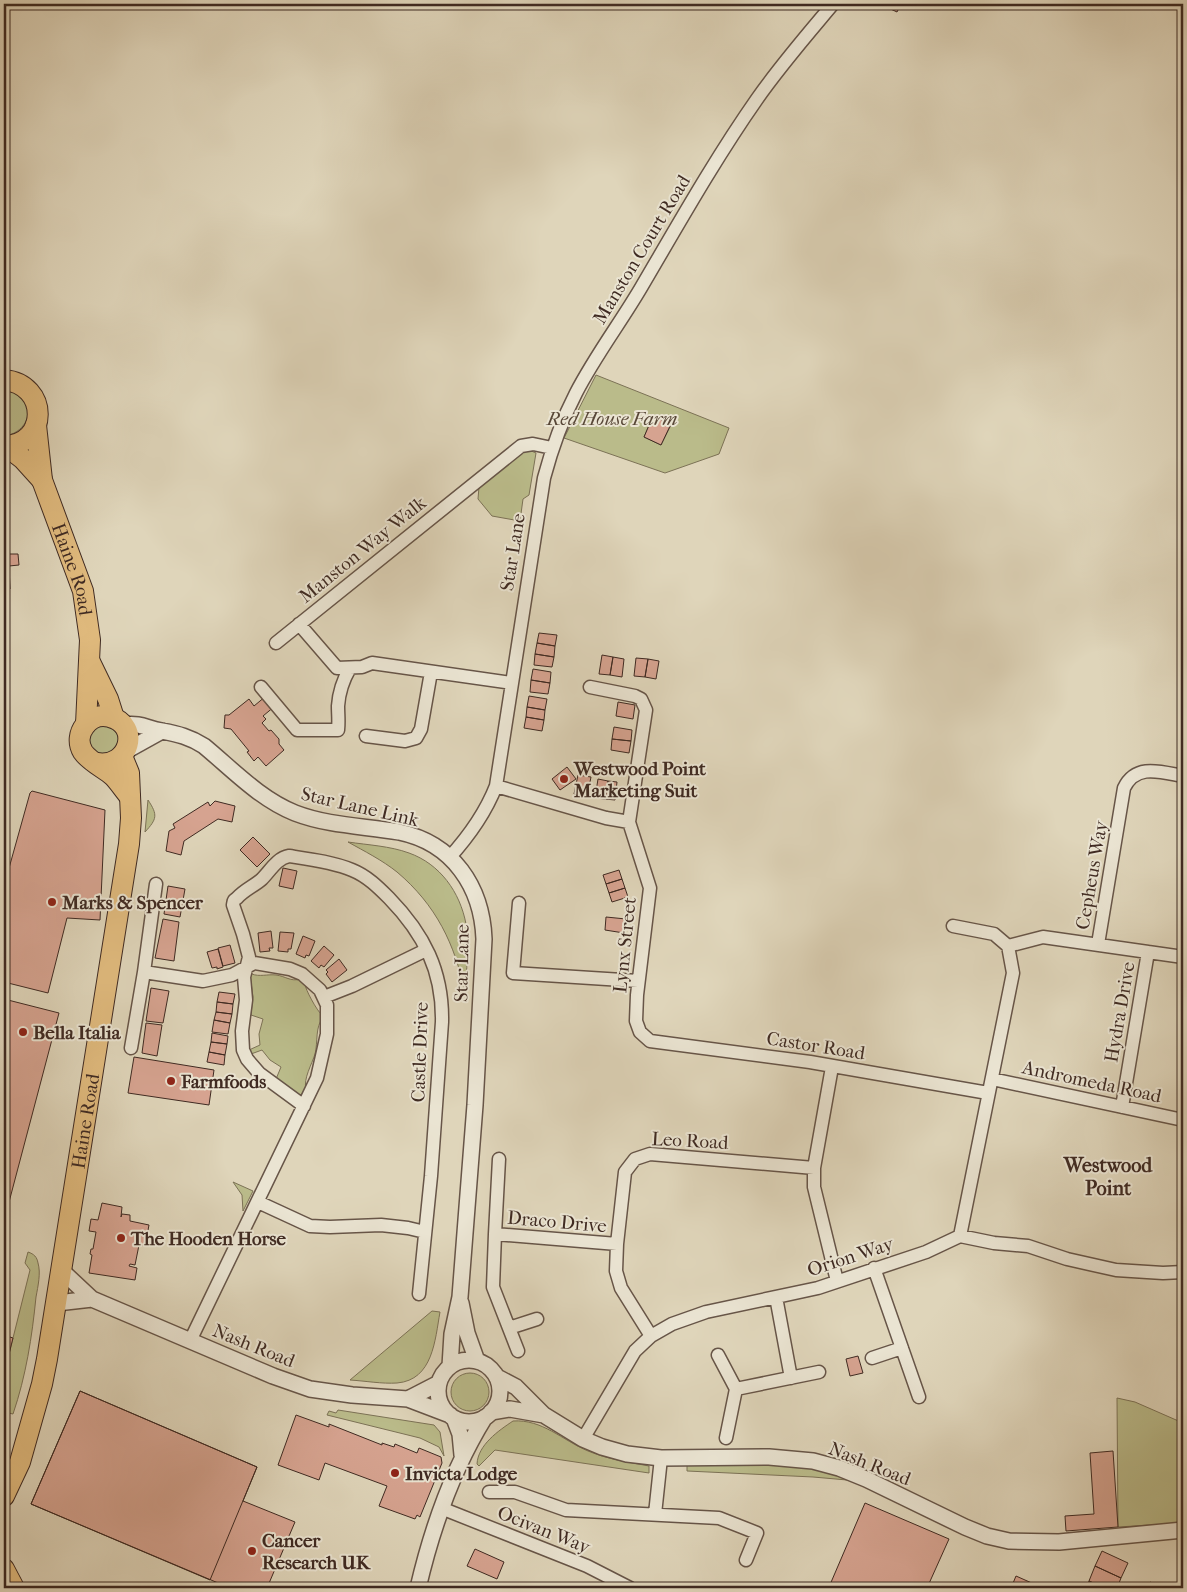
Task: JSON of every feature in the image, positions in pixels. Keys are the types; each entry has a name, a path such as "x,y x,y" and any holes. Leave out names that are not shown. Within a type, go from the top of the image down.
{"main road":[{"name":"Haine Road","path":"7,377 28,389 35,398 38,408 36,425 42,480 82,591 90,640 86,691 86,724 80,738 80,745 87,758 97,763 114,777 130,797"},
{"name":"Haine Road","path":"5,446 16,444 25,439 36,425"},
{"name":"Haine Road","path":"5,446 23,459 42,480"},
{"name":"Haine Road","path":"4,1496 20,1462 42,1384 57,1303 129,844 131,818 129,773 124,753 128,737 118,721 89,661"},
{"path":"86,724 99,716 106,716 118,721"},
{"path":"97,763 111,763 124,753"},
{"name":"Haine Road","path":"4,1467 25,1442"},
{"path":"4,1570 14,1588"}],"street":[{"name":"Manston Court Road","path":"552,448 577,391 712,168 757,98 833,4"},
{"name":"Manston Way Walk","path":"276,642 521,446 533,444 552,448"},
{"name":"Star Lane","path":"450,1366 452,1334 460,1297 475,1105 484,939 482,913 473,888 449,858 479,820 496,786 544,478 552,448"},
{"path":"299,624 337,668 362,667 372,663 512,683"},
{"path":"262,687 298,730 338,730 341,684 350,668"},
{"path":"366,736 405,741 416,738 421,729 431,672"},
{"path":"496,786 606,818 629,822 646,710 641,699 635,696 590,687"},
{"name":"Star Lane Link","path":"118,721 137,723 184,736 204,746 258,792 293,812 321,821 399,832 413,836 438,849 449,858"},
{"path":"124,753 162,731"},
{"name":"Cepheus Way","path":"1008,946 1043,937 1098,944 1126,783 1134,775 1150,770 1183,776"},
{"name":"Lynx Street","path":"629,822 650,888 638,982 636,1021 640,1032"},
{"name":"Castle Drive","path":"246,967 248,957 243,934 234,909 234,901 261,880 285,856 352,870 368,879 407,918 418,932 438,980 442,1004 432,1159 419,1294"},
{"path":"131,1048 156,884"},
{"path":"519,904 513,973 638,982"},
{"path":"953,926 994,934 1008,946 1013,973 960,1236 994,1243 1028,1246 1066,1260 1116,1270 1163,1273 1183,1272"},
{"path":"1098,944 1183,957"},
{"path":"324,997 352,986 426,950"},
{"name":"Hydra Drive","path":"1122,1107 1148,952"},
{"path":"144,972 204,982 232,975 254,963 290,969 302,974 315,984 327,1005 328,1014 324,1053 317,1078 190,1341"},
{"path":"246,967 244,977 246,1000 242,1031 243,1050 247,1059 259,1073 304,1106"},
{"name":"Castor Road","path":"640,1032 650,1041 810,1062 988,1093"},
{"path":"832,1067 814,1168 814,1187 837,1281"},
{"name":"Andromeda Road","path":"992,1079 1183,1120"},
{"name":"Leo Road","path":"650,1336 620,1288 616,1271 625,1172 635,1159 650,1154 814,1168"},
{"name":"Draco Drive","path":"499,1159 493,1287 518,1351"},
{"path":"258,1202 310,1226 381,1225 425,1232"},
{"name":"Draco Drive","path":"494,1234 617,1244"},
{"name":"Orion Way","path":"583,1439 631,1357 650,1336 672,1324 706,1312 818,1288 926,1252 960,1236"},
{"path":"874,1268 919,1398"},
{"name":"Nash Road","path":"61,1270 92,1299 273,1376 310,1389 352,1395 408,1399 452,1416"},
{"name":"Star Lane","path":"460,1297 468,1333 477,1361"},
{"path":"776,1297 791,1378"},
{"name":"Nash Road","path":"57,1303 92,1299"},
{"path":"509,1328 537,1318"},
{"path":"872,1358 902,1348"},
{"path":"718,1355 736,1389 726,1438"},
{"path":"418,1588 441,1508 462,1455 497,1404 500,1395 497,1377 492,1369 485,1364 468,1360 450,1366 439,1383 438,1392 444,1409 452,1416 464,1421 475,1421 488,1415"},
{"path":"736,1389 819,1372"},
{"name":"Nash Road","path":"497,1377 516,1387 544,1415 583,1439 602,1447 627,1454 661,1458 769,1457 813,1461 839,1468 866,1479 987,1536 1009,1541 1059,1542 1183,1530"},
{"path":"408,1399 439,1383"},
{"name":"Nash Road","path":"488,1415 510,1409 544,1415"},
{"path":"452,1416 460,1434 462,1455"},
{"path":"655,1514 661,1458"},
{"path":"489,1492 515,1492 566,1510 719,1518 757,1533 746,1560"},
{"name":"Ocivan Way","path":"441,1508 587,1566 630,1588"}],"green space":[{"name":"Red House Farm","path":"596,375 729,428 719,454 665,473 564,438","holes":["653,416 671,425 661,445 644,437"]},
{"path":"4,390 18,393 28,410 22,427 4,436"},
{"path":"529,450 536,453 529,495 523,499 520,521 492,516 478,499 479,487 525,451"},
{"path":"107,722 120,737 114,751 100,755 90,749 88,732"},
{"path":"148,800 155,813 155,817 145,832"},
{"path":"348,842 387,847 409,853 430,864 454,890 463,912 467,932 468,950 465,993 456,958 442,926 423,898 397,872"},
{"path":"250,975 300,979 305,984 312,1000 322,1015 323,1018 319,1025 315,1054 305,1085 306,1089 299,1096 276,1079 281,1067 270,1060 262,1050 251,1054 249,1050 260,1045 259,1034 263,1019 251,1015 253,997"},
{"path":"233,1182 253,1191 243,1211 242,1195"},
{"path":"28,1252 37,1259 39,1280 28,1356 13,1414 4,1412 4,1374 30,1270 25,1263"},
{"path":"432,1311 440,1312 434,1346 425,1367 418,1375 397,1383 350,1380"},
{"path":"470,1373 483,1379 489,1392 483,1405 470,1411 457,1405 451,1392 457,1379"},
{"path":"1117,1398 1135,1402 1183,1423 1183,1523 1118,1527"},
{"path":"338,1410 434,1425 440,1432 444,1456 439,1447 420,1438 327,1415 329,1411 336,1413"},
{"path":"513,1421 533,1423 543,1427 595,1454 649,1466 649,1473 495,1450 479,1466 477,1464 478,1457 485,1445 495,1434"},
{"path":"687,1463 796,1465 836,1473 847,1480 687,1471"}],"building":[{"path":"880,4 901,4 897,12"},
{"path":"653,416 671,424 661,445 644,437"},
{"path":"4,482 8,554 18,554 19,565 9,566 10,589 4,589"},
{"path":"539,633 557,635 555,646 537,643"},
{"path":"537,643 555,646 554,657 535,654"},
{"path":"535,654 554,657 552,667 534,665"},
{"path":"602,655 613,657 610,675 599,674"},
{"path":"613,657 624,659 622,677 610,675"},
{"path":"636,658 648,659 645,677 634,676"},
{"path":"648,659 659,661 656,679 645,677"},
{"path":"533,669 551,672 550,683 531,680"},
{"path":"531,680 550,683 548,694 530,692"},
{"path":"272,691 281,701 263,716 266,719 262,723 279,739 279,744 284,750 266,766 258,757 254,761 247,752 249,751 231,729 224,728 225,715 229,715 249,699 254,706"},
{"path":"529,696 547,699 545,710 527,707"},
{"path":"618,702 635,705 633,719 616,716"},
{"path":"527,707 545,710 544,720 526,717"},
{"path":"526,717 544,720 542,731 524,728"},
{"path":"614,727 632,730 631,741 612,739"},
{"path":"612,739 631,741 629,753 611,750"},
{"name":"Westwood Point Marketing Suit","path":"567,767 576,779 560,790 552,779"},
{"path":"578,775 591,777 587,797 574,794"},
{"path":"598,779 608,781 605,799 595,798"},
{"path":"608,781 617,782 615,800 605,799"},
{"name":"Marks & Spencer","path":"32,791 105,810 100,920 67,918 48,993 4,982 4,886"},
{"path":"215,801 235,806 232,822 218,819 184,841 181,855 166,851 169,831 175,828 173,824 208,802 210,806"},
{"path":"253,837 270,854 257,867 240,850"},
{"path":"283,868 297,871 293,889 279,886"},
{"path":"619,870 622,879 606,884 603,875"},
{"path":"622,879 625,888 609,893 606,884"},
{"path":"168,886 185,889 180,917 164,914"},
{"path":"625,888 628,897 612,902 609,893"},
{"path":"606,917 626,919 624,933 605,930"},
{"path":"163,919 179,922 174,961 155,958"},
{"path":"271,931 273,948 269,948 270,951 260,952 258,933"},
{"path":"280,932 294,933 291,949 288,949 288,952 278,951"},
{"path":"303,936 315,941 309,956 306,955 305,958 296,954"},
{"path":"230,945 235,963 223,966 218,948"},
{"path":"324,946 334,955 324,967 321,965 319,968 311,961"},
{"path":"218,949 223,967 217,969 217,967 212,968 207,952"},
{"path":"339,959 347,970 332,982 326,974 328,972 326,970"},
{"path":"151,988 169,991 163,1023 146,1021"},
{"path":"219,992 235,994 233,1004 217,1002"},
{"path":"4,999 59,1013 4,1221"},
{"path":"217,1002 233,1004 232,1014 216,1012"},
{"path":"216,1012 232,1014 230,1023 214,1020"},
{"path":"214,1020 230,1023 228,1034 212,1032"},
{"path":"146,1023 162,1025 157,1056 142,1053"},
{"path":"212,1033 228,1036 227,1044 211,1042"},
{"path":"211,1042 227,1044 225,1055 209,1052"},
{"path":"209,1052 225,1055 224,1065 207,1062"},
{"name":"Farmfoods","path":"134,1057 214,1070 209,1105 128,1093"},
{"name":"The Hooden Horse","path":"102,1203 122,1207 121,1217 122,1214 130,1215 130,1221 149,1225 145,1246 139,1245 135,1265 130,1264 129,1266 137,1268 135,1280 89,1273 92,1255 90,1254 91,1249 93,1249 96,1232 89,1231 91,1219 98,1220"},
{"path":"4,1335 13,1338 4,1374"},
{"path":"858,1356 863,1373 850,1376 846,1359"},
{"path":"80,1391 257,1467 243,1501 295,1522 267,1588 230,1588 31,1504"},
{"path":"80,1391 257,1467 210,1580 31,1504"},
{"name":"Invicta Lodge","path":"296,1415 329,1427 329,1424 382,1445 382,1443 394,1447 395,1444 417,1453 419,1448 441,1457 442,1463 420,1517 417,1515 415,1519 379,1506 387,1486 325,1463 319,1480 278,1465"},
{"path":"1113,1451 1118,1527 1066,1531 1065,1516 1094,1514 1090,1453"},
{"path":"865,1503 949,1539 927,1588 829,1587"},
{"path":"475,1549 504,1562 497,1579 467,1566"},
{"path":"1102,1551 1128,1563 1121,1578 1095,1566"},
{"path":"1095,1566 1121,1578 1117,1588 1104,1588 1089,1581"},
{"path":"1016,1576 1043,1588 1011,1588"},
{"path":"1089,1581 1104,1588 1086,1588"},
{"path":"1150,1582 1165,1588 1147,1588"},
{"path":"308,1583 365,1588 307,1588"}],"place":[{"name":"Westwood Point Marketing Suit","path":"564,779"},
{"name":"Marks & Spencer","path":"52,902"},
{"name":"Bella Italia","path":"23,1032"},
{"name":"Farmfoods","path":"171,1081"},
{"name":"The Hooden Horse","path":"121,1238"},
{"name":"Invicta Lodge","path":"395,1473"},
{"name":"Cancer Research UK","path":"252,1551"}],"district":[{"name":"Westwood Point","path":"1108,1176"}]}
